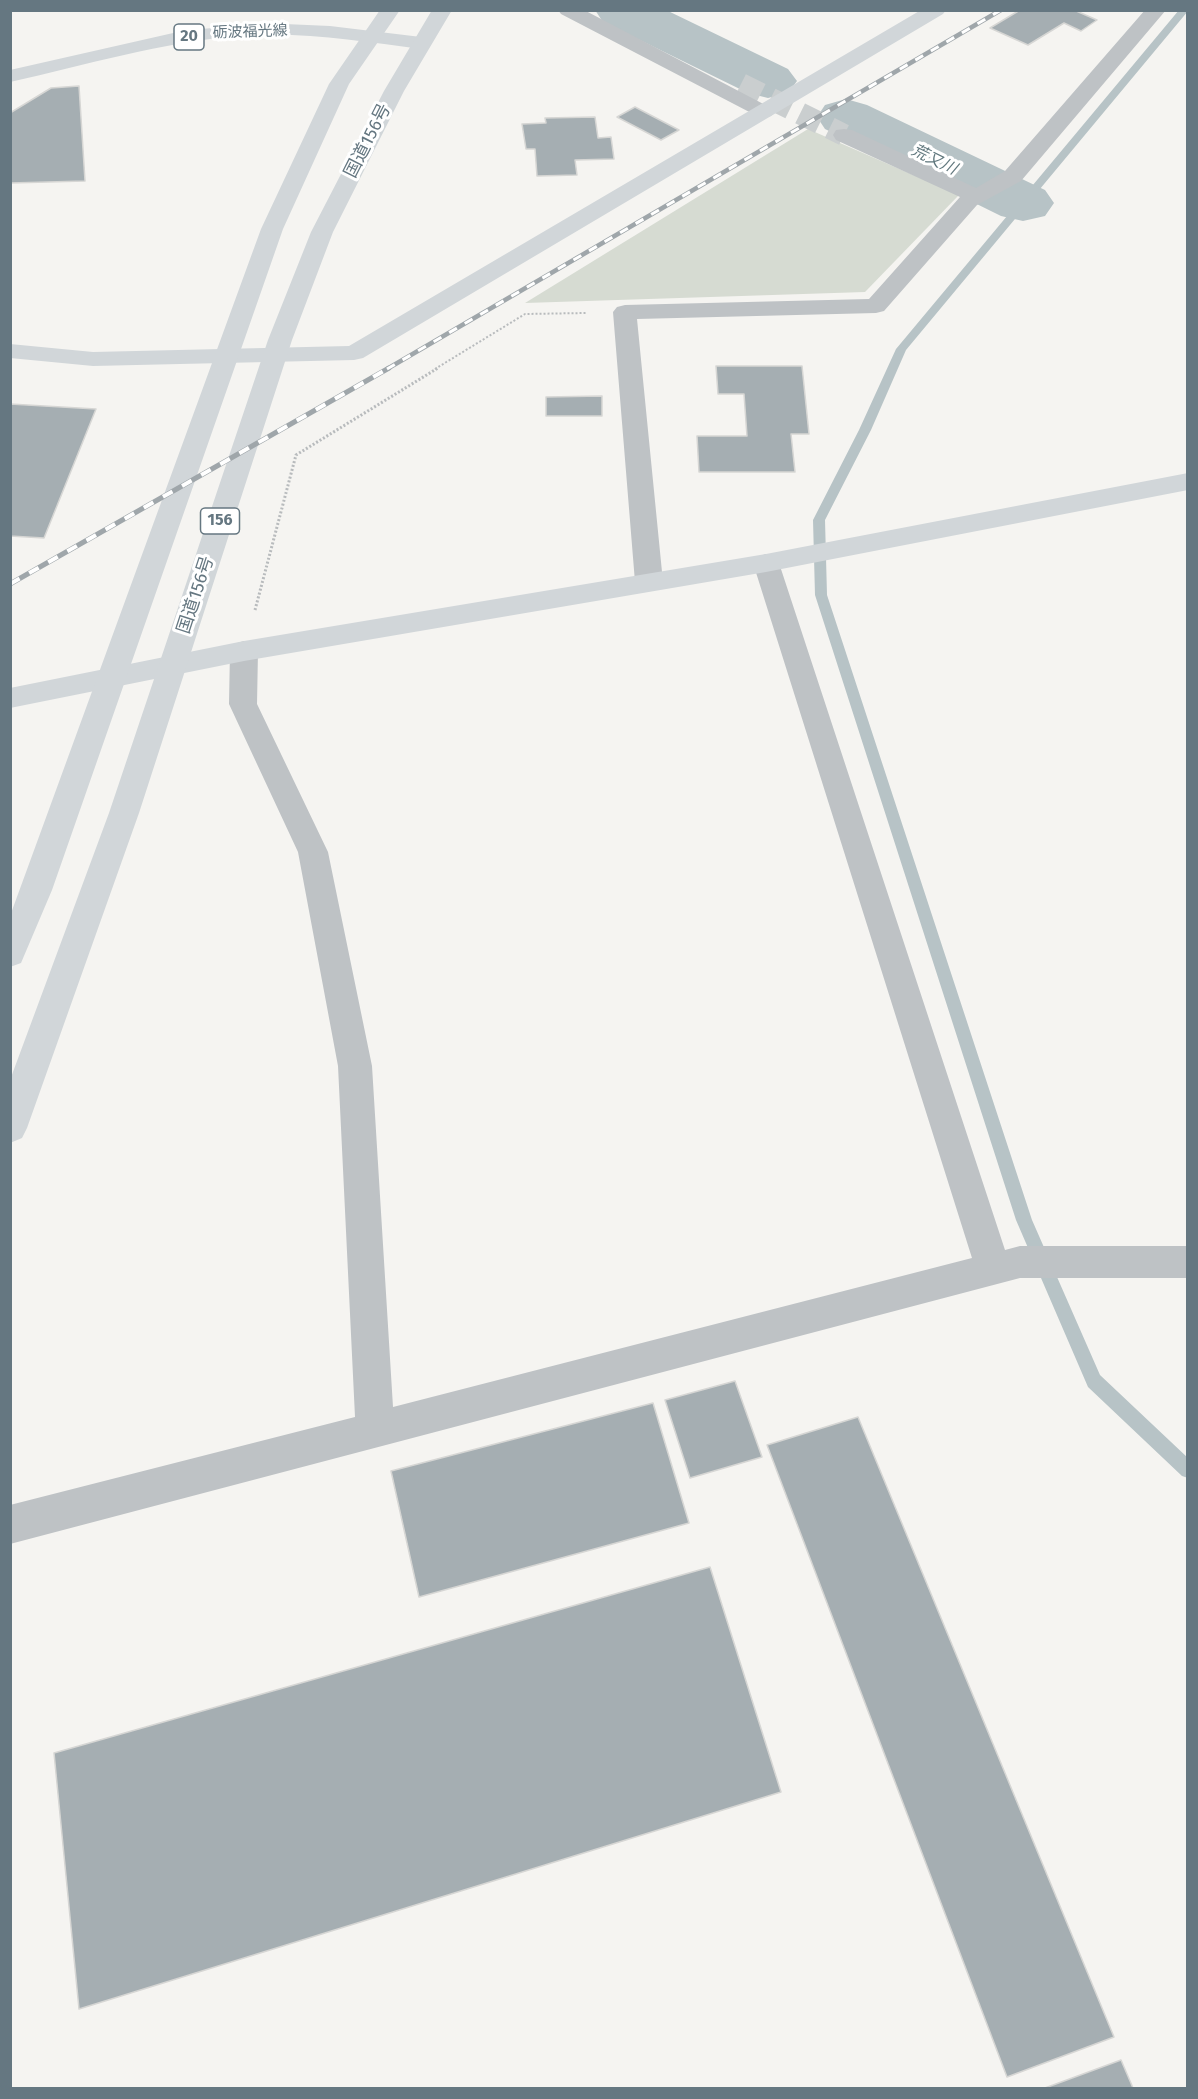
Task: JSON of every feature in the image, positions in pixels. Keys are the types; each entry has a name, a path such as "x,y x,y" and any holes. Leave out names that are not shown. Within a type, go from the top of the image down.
{"main road":[{"path":"10,954 37,890 272,229 339,84 390,10"},
{"name":"国道156号","path":"10,1128 124,813 280,340 322,232 394,90 442,10"},
{"path":"10,351 93,358 354,353 936,10"},
{"name":"砺波福光線","path":"10,76 207,34 241,30 308,31 421,43"},
{"path":"10,698 244,651 766,563 1188,481"}],"street":[{"path":"568,10 764,112"},
{"path":"598,10 741,84"},
{"path":"649,582 625,312 876,306 969,200 1013,176 1156,10"},
{"path":"844,135 976,196"},
{"path":"766,563 993,1269"},
{"path":"244,651 243,704 313,852 355,1066 375,1430"},
{"path":"10,1525 1020,1262 1188,1262"}],"path":[{"path":"244,651 296,455 525,314 625,312"}],"shaded area":[{"path":"808,129 959,195 865,292 525,303"}],"building":[{"path":"1020,10 1074,10 1097,20 1081,31 1064,23 1028,45 990,28"},
{"path":"79,86 85,181 10,183 10,113 51,88"},
{"path":"635,107 679,130 661,140 617,117"},
{"path":"595,117 598,138 611,137 614,159 575,160 577,175 537,176 535,149 526,149 522,124 546,123 545,118"},
{"path":"716,366 802,366 809,434 791,434 795,472 699,472 697,436 747,436 744,394 718,394"},
{"path":"602,396 602,416 546,416 546,397"},
{"path":"10,404 96,409 44,538 10,536"},
{"path":"735,1381 762,1457 690,1478 665,1400"},
{"path":"653,1403 689,1523 419,1597 391,1471"},
{"path":"858,1417 1114,2037 1007,2077 767,1445"},
{"path":"710,1567 781,1792 79,2009 54,1753"},
{"path":"1121,2060 1133,2088 1045,2088"}],"waterway":[{"name":"荒又川","path":"622,10 768,81"},
{"path":"1184,10 901,349 865,430 819,520 821,595 1024,1220 1094,1381 1188,1470"},
{"name":"荒又川","path":"846,117 1023,203"}],"tunnel":[{"path":"741,84 844,135"}],"railway":[{"path":"387,369 1001,10"},
{"path":"10,584 389,368"}]}
